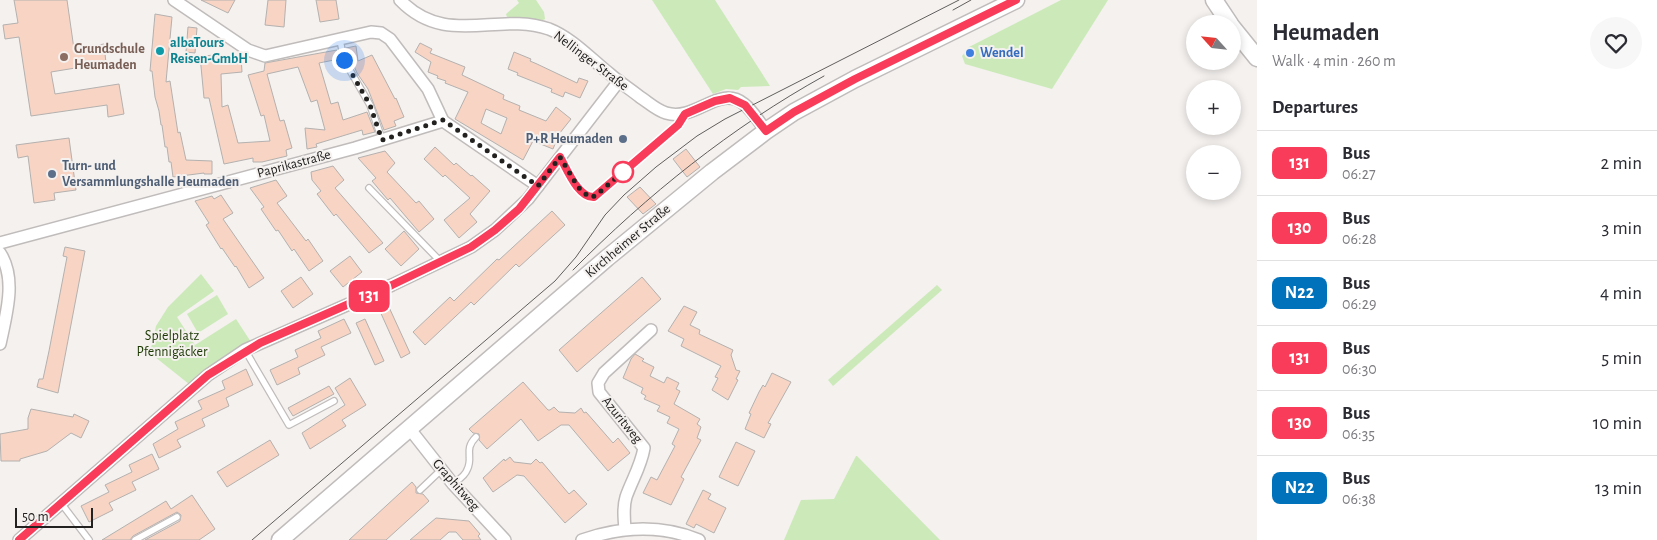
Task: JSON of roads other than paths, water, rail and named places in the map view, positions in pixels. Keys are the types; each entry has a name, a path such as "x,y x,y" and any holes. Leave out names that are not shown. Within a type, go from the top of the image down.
{"main road":[{"name":"Kirchheimer Straße","path":"280,540 607,258 712,172 766,131 794,112 855,79 1016,0"},
{"path":"1214,0 1224,15"},
{"path":"1241,38 1257,58"}],"street":[{"path":"174,0 248,50 265,56 371,32 381,33 390,39 428,89 443,120 538,186"},
{"name":"Nellinger Straße","path":"400,0 419,14 438,23 456,26 523,25 549,30 586,53 619,82 663,112 685,114"},
{"path":"19,540 208,375 245,350 441,262 471,247 495,230 519,209 619,82"},
{"path":"685,114 722,98 733,98 745,105 766,131"},
{"name":"Paprikastraße","path":"0,243 382,140 443,120"},
{"path":"0,253 6,264 9,281 8,301 0,344"},
{"name":"Azuritweg","path":"625,529 624,506 642,461 644,448 599,392 598,383 604,373 652,330"},
{"name":"Graphitweg","path":"409,428 453,484 505,540"},
{"path":"582,540 606,532 625,529 666,531 699,540"}],"lane":[{"path":"340,40 344,60 370,105 382,140"},
{"path":"560,157 582,192 589,197 594,197 678,125 685,114"},
{"path":"370,188 441,262"},
{"path":"245,350 289,426 334,401"},
{"path":"453,484 466,472 469,466 468,448 476,437"},
{"path":"420,490 442,470"},
{"path":"61,503 88,540"},
{"path":"135,540 176,517"}],"tram line":[{"path":"252,540 555,281 576,257 605,215 624,195 656,167 697,136 725,119 959,0"},
{"path":"953,10 971,0"},
{"path":"573,270 630,215 692,164 756,117 824,76"}],"place":[{"name":"albaTours Reisen-GmbH","path":"160,51"},
{"name":"Wendel","path":"970,53"},
{"name":"Grundschule Heumaden","path":"64,57"},
{"name":"P+R Heumaden","path":"623,139"},
{"name":"Turn- und Versammlungshalle Heumaden","path":"52,174"}],"park label":[{"name":"Spielplatz Pfennigäcker","path":"172,344"}]}
